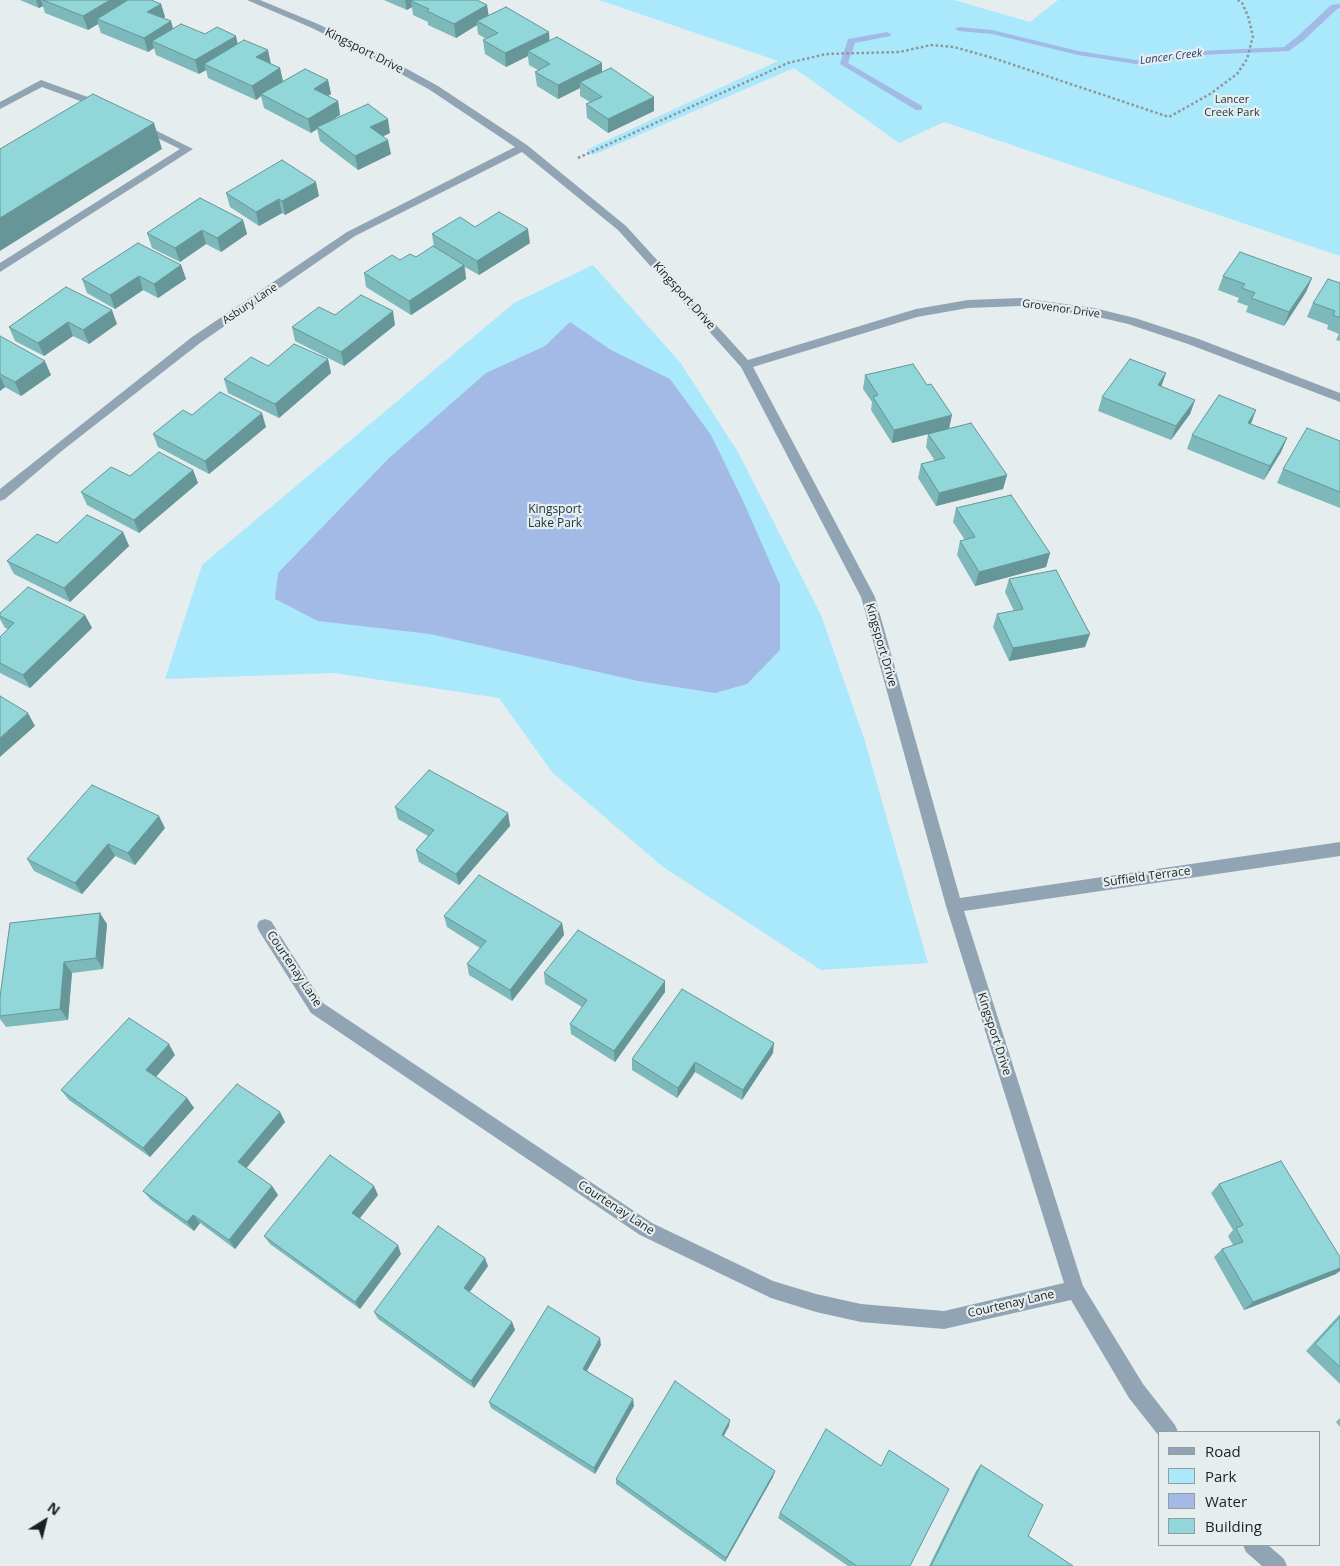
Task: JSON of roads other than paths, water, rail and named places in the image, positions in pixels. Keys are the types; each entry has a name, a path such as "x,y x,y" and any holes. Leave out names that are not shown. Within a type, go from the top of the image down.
{"street":[{"name":"Kingsport Drive","path":"252,0 315,26 374,55 434,88 523,147 622,228 746,365 868,597 954,906 1075,1290 1136,1391 1167,1431"},
{"path":"0,106 41,83 111,110"},
{"path":"0,268 188,149 128,119"},
{"name":"Asbury Lane","path":"0,496 58,447 196,340 351,234 523,147"},
{"name":"Grovenor Drive","path":"746,365 916,313 968,304 1022,302 1094,312 1131,321 1192,341 1340,398"},
{"name":"Suffield Terrace","path":"954,906 1340,849"},
{"name":"Courtenay Lane","path":"265,926 317,1008 646,1229 771,1289 816,1303 861,1313 944,1320 1075,1290"},
{"path":"1255,1546 1277,1566"}],"water":[{"path":"570,322 611,350 670,379 711,435 744,503 780,585 780,650 747,684 715,693 638,681 430,634 318,621 275,599 278,573 389,458 486,373 545,346"}],"waterway":[{"name":"Lancer Creek","path":"959,29 992,32 1078,53 1136,62 1200,53 1286,49 1301,38 1334,7 1340,6"},
{"path":"887,34 851,41 844,64 919,108"}],"park label":[{"name":"Lancer Creek Park","path":"1232,106"},
{"name":"Kingsport Lake Park","path":"555,517"}]}
